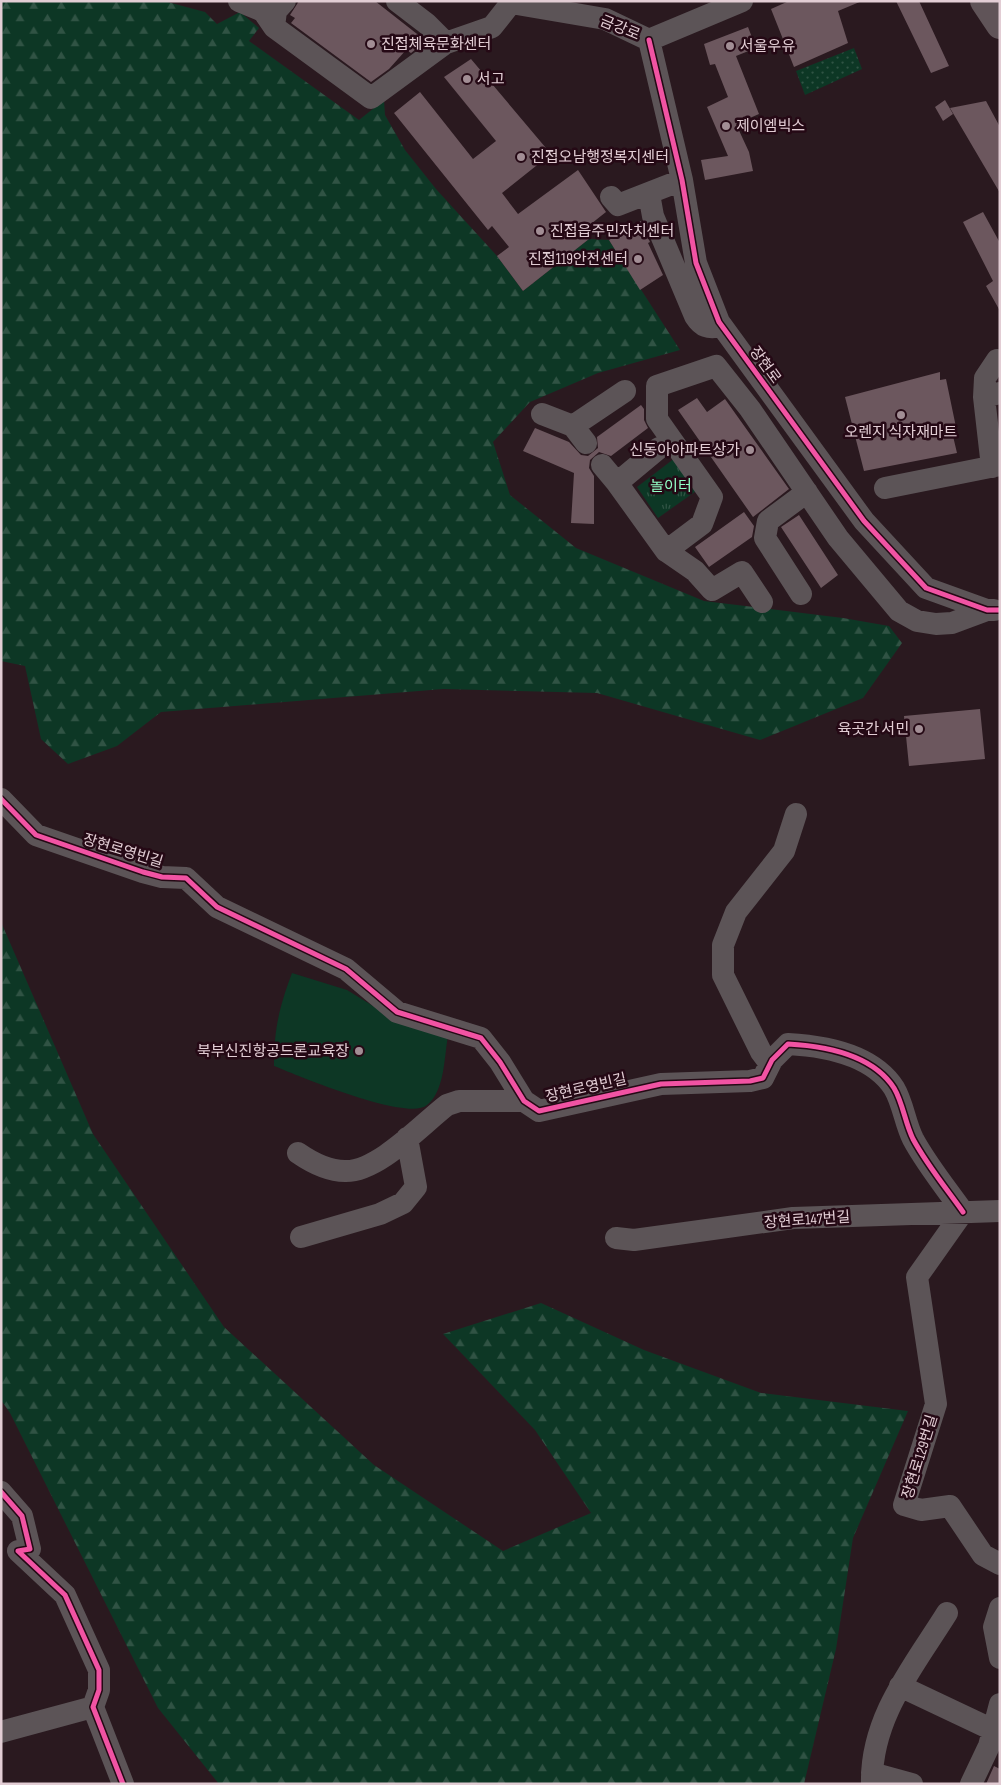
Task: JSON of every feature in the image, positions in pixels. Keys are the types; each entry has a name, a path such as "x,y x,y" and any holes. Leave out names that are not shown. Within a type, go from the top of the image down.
{"main road":[{"path":"984,1 1000,25"}],"street":[{"path":"239,1 263,11 274,26 371,98 446,43 427,24 397,1"},
{"path":"274,26 276,11 285,1"},
{"name":"금강로","path":"446,43 492,27 510,3 601,10 649,40 742,1"},
{"name":"장현로","path":"649,40 682,180 696,263 722,326 864,521 926,588 993,610"},
{"path":"611,197 618,205 682,180"},
{"path":"649,194 653,216 695,316 701,325 705,327 722,326"},
{"path":"885,488 996,466 992,395 985,378 997,360"},
{"path":"666,551 702,524 712,497 657,419 657,386 716,366 750,408 838,538 899,611 916,620 936,624 952,623 993,610"},
{"path":"542,414 580,435 625,391"},
{"path":"617,483 659,448"},
{"path":"602,464 666,551 695,571 712,590 742,572 762,602"},
{"path":"801,594 765,538 768,521 807,492"},
{"name":"장현로영빈길","path":"1,799 36,835 143,872 162,877 186,878 216,907 346,969 396,1012 481,1038 500,1062 524,1102 540,1111 661,1084 750,1081 763,1078 770,1064 788,1044 810,1045 853,1055 876,1070 894,1088 912,1137 931,1168 963,1212"},
{"path":"770,1064 761,1052 723,975 723,945 736,912 784,851 796,814"},
{"path":"298,1153 310,1161 344,1172 359,1170 379,1159 408,1138 447,1105 460,1101 524,1102"},
{"path":"301,1237 380,1214 403,1203 416,1187 408,1138"},
{"name":"장현로147번길","path":"616,1238 634,1240 793,1218 1000,1211"},
{"name":"장현로129번길","path":"963,1212 917,1277 936,1404 904,1504 922,1510 950,1506 983,1555 1000,1564"},
{"path":"1,1492 22,1516 30,1549 9,1552"},
{"path":"9,1552 66,1595 99,1670 99,1690 93,1707 123,1784"},
{"path":"1000,1608 994,1628 1000,1658"},
{"path":"912,1784 872,1778 885,1714 900,1686 947,1613"},
{"path":"900,1686 993,1730"},
{"path":"971,1784 989,1746 1000,1704"},
{"path":"1,1732 93,1707"}],"green space":[{"path":"1,1 164,1 205,12 217,24 240,12 259,28 249,41 359,120 384,100 385,115 405,150 436,189 497,256 523,291 589,239 609,240 680,350 598,373 530,402 493,442 510,495 576,548 704,601 843,618 889,626 902,643 863,698 760,740 597,693 443,689 161,712 117,746 68,764 41,739 25,666 1,661"},
{"path":"854,48 862,69 805,95 796,71"},
{"name":"놀이터","path":"675,458 699,489 658,518 637,487"},
{"path":"1,922 93,1134 224,1327 374,1465 503,1551 591,1513 535,1430 443,1334 541,1303 644,1350 761,1393 908,1411 853,1538 836,1649 804,1784 219,1784 158,1708 10,1413 1,1400"},
{"name":"북부신진항공드론교육장","path":"292,973 347,990 391,1017 448,1036 440,1083 433,1099 427,1105 416,1109 377,1103 353,1096 274,1066 278,1019"}],"building":[{"name":"진접체육문화센터","path":"299,1 375,1 426,41 411,53 406,50 389,69 371,82 291,23 295,18 290,15"},
{"path":"789,1 862,1 838,11 848,43 794,67 771,9"},
{"path":"896,1 919,1 949,66 931,73"},
{"path":"748,27 756,48 736,56 759,114 736,124 749,152 753,171 705,180 701,160 728,156 707,107 728,97 715,64 710,65 704,44"},
{"path":"471,59 551,154 502,193 518,214 578,170 606,212 582,231 589,239 523,291 497,256 509,247 492,226 488,230 394,113 420,92 473,159 496,141 444,77"},
{"path":"945,100 953,114 943,121 935,107"},
{"path":"986,101 1000,127 1000,193 950,108"},
{"path":"983,212 1000,243 1000,311 986,286 993,281 963,222"},
{"name":"진접119안전센터","path":"641,221 650,242 648,243 663,275 640,290 609,240"},
{"name":"오렌지 식자재마트","path":"940,372 940,380 946,379 957,432 953,436 957,453 864,471 845,397"},
{"path":"697,398 707,412 725,399 789,489 753,517 678,410"},
{"path":"641,405 644,409 644,420 648,428 611,456 599,452 590,460 589,468 594,476 594,524 571,523 574,473 523,451 535,428 569,442 581,455 588,456 598,448 597,437"},
{"path":"744,512 754,526 752,537 709,567 695,547"},
{"path":"799,515 838,575 821,588 781,527"},
{"path":"980,709 985,759 909,766 904,716"},
{"path":"994,1766 1000,1769 1000,1784 986,1784"}],"cycle path":[{"path":"649,40 682,180 696,263 719,322 864,521 926,588 987,610 1000,610"},
{"path":"1,799 36,835 143,872 162,877 186,878 217,907 346,969 397,1012 481,1038 500,1062 524,1101 539,1111 661,1084 750,1081 763,1078 772,1060 788,1044 832,1050 861,1060 885,1076 894,1088 918,1149 963,1212"},
{"path":"1,1492 22,1516 30,1549 18,1551 65,1595 99,1670 99,1690 93,1707 123,1784"}],"place":[{"name":"진접체육문화센터","path":"371,44"},
{"name":"서울우유","path":"730,46"},
{"name":"서고","path":"467,79"},
{"name":"제이엠빅스","path":"726,126"},
{"name":"진접오남행정복지센터","path":"521,157"},
{"name":"진접읍주민자치센터","path":"540,231"},
{"name":"진접119안전센터","path":"638,259"},
{"name":"오렌지 식자재마트","path":"901,415"},
{"name":"신동아아파트상가","path":"750,450"},
{"name":"육곳간 서민","path":"919,729"},
{"name":"북부신진항공드론교육장","path":"359,1051"}]}
